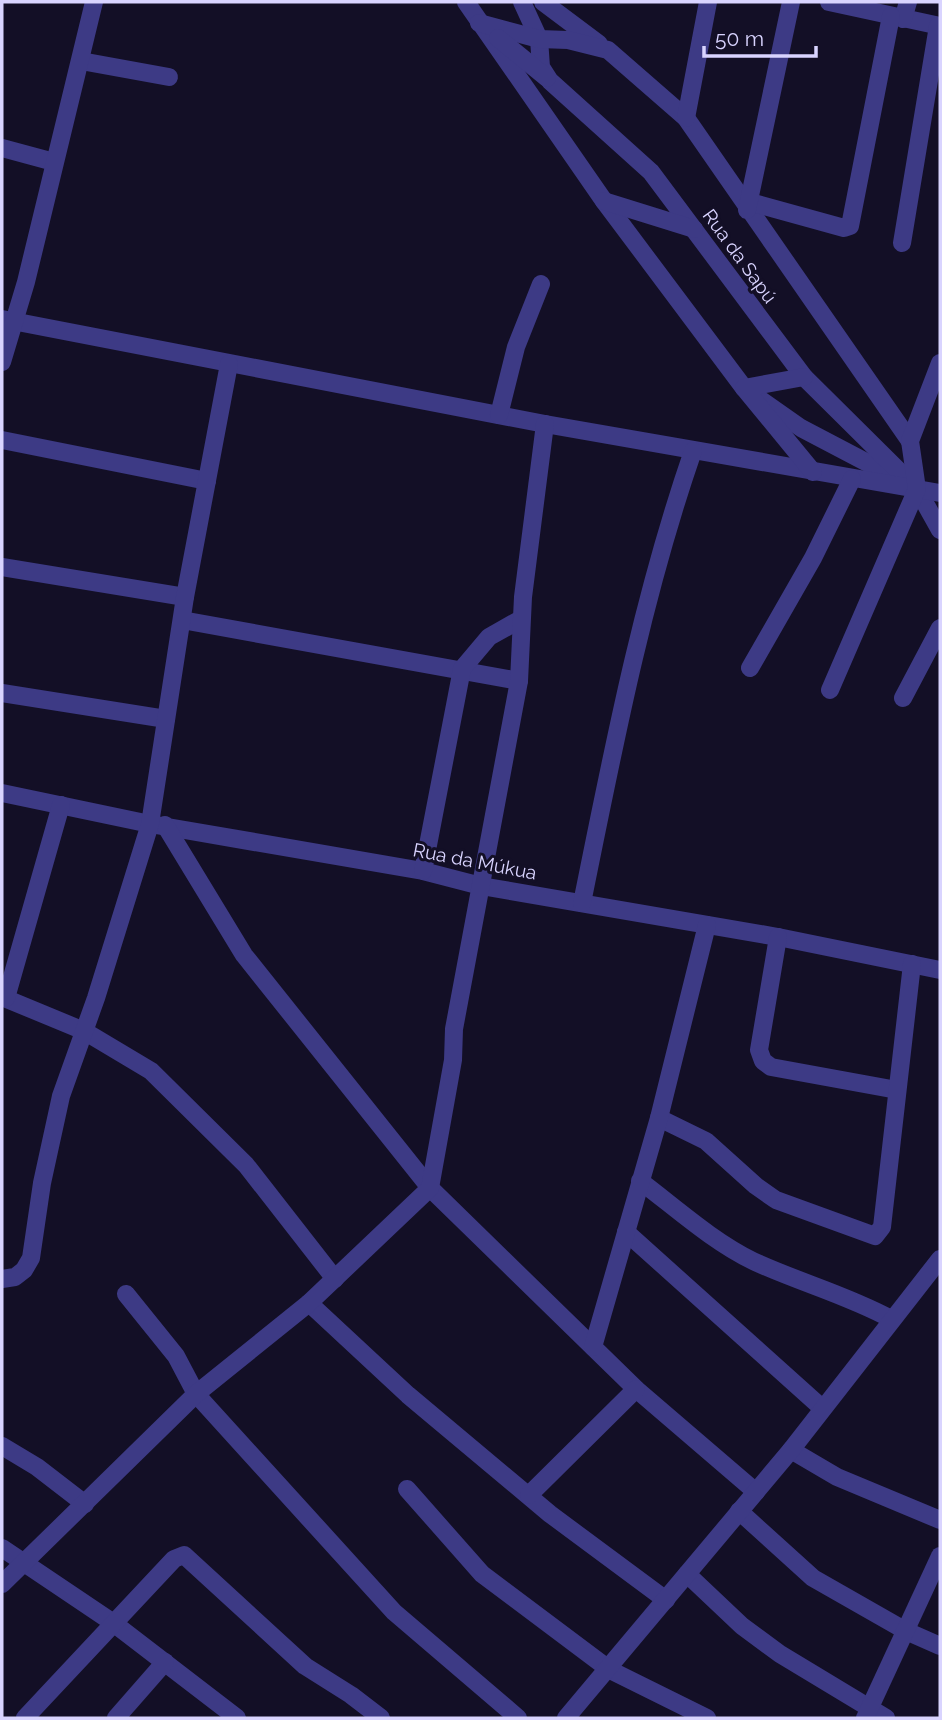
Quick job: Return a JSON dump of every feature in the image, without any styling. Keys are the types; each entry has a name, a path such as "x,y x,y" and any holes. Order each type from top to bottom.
{"street":[{"path":"2,362 8,321 54,162 94,2"},
{"path":"466,2 604,201 744,388 813,472"},
{"path":"522,2 540,39 541,67 550,81"},
{"path":"686,118 708,2"},
{"path":"749,206 791,2"},
{"path":"829,2 901,12 939,26 902,243"},
{"path":"548,3 608,50 686,118 910,441 917,489 830,690"},
{"path":"749,206 844,228 850,226 901,12"},
{"path":"479,23 540,39 568,40 608,50"},
{"name":"Rua da Sapú","path":"479,23 550,81 652,172 804,377 917,489 940,530"},
{"path":"81,61 169,77"},
{"path":"2,148 54,162"},
{"path":"604,201 694,229"},
{"path":"499,415 516,346 541,284"},
{"path":"8,321 545,424 940,493"},
{"path":"910,441 940,363"},
{"path":"2,1279 15,1277 24,1270 31,1258 42,1183 61,1096 158,825 166,719 185,597 229,364"},
{"path":"744,388 804,377"},
{"path":"744,388 801,428 917,489"},
{"path":"2,1584 196,1394 309,1303 430,1188 453,1060 454,1029 519,681 521,619 545,424"},
{"path":"2,440 207,481"},
{"path":"582,903 629,669 671,514 693,451"},
{"path":"750,668 813,558 852,479"},
{"path":"2,567 185,597"},
{"path":"423,872 462,669 489,637 521,619"},
{"path":"182,620 519,681"},
{"path":"903,698 940,628"},
{"path":"2,693 166,719"},
{"name":"Rua da Múkua","path":"2,793 158,825 423,872 481,886 778,937 940,970"},
{"path":"61,805 4,998 84,1031 151,1071 246,1165 335,1279"},
{"path":"158,825 244,955 430,1188 636,1389 756,1492"},
{"path":"593,1347 659,1118 706,925"},
{"path":"778,937 759,1049 762,1061 771,1067 897,1090"},
{"path":"659,1118 706,1141 756,1186 776,1200 875,1236 882,1227 912,964"},
{"path":"639,1181 729,1247 755,1261 856,1300 891,1319"},
{"path":"626,1232 822,1408"},
{"path":"566,1718 610,1670 791,1450 940,1259"},
{"path":"126,1294 176,1356 196,1394 394,1612 518,1718"},
{"path":"309,1303 408,1395 529,1495 666,1600"},
{"path":"529,1495 636,1389"},
{"path":"2,1446 37,1467 85,1504"},
{"path":"791,1450 837,1477 940,1520"},
{"path":"407,1489 482,1574 610,1670 707,1718"},
{"path":"739,1511 813,1578 906,1631 940,1646"},
{"path":"2,1548 112,1622 237,1718"},
{"path":"25,1718 112,1622 174,1559 184,1555 305,1666 381,1718"},
{"path":"867,1714 940,1556"},
{"path":"687,1574 759,1639 867,1714 886,1718"},
{"path":"116,1718 165,1662"}]}
